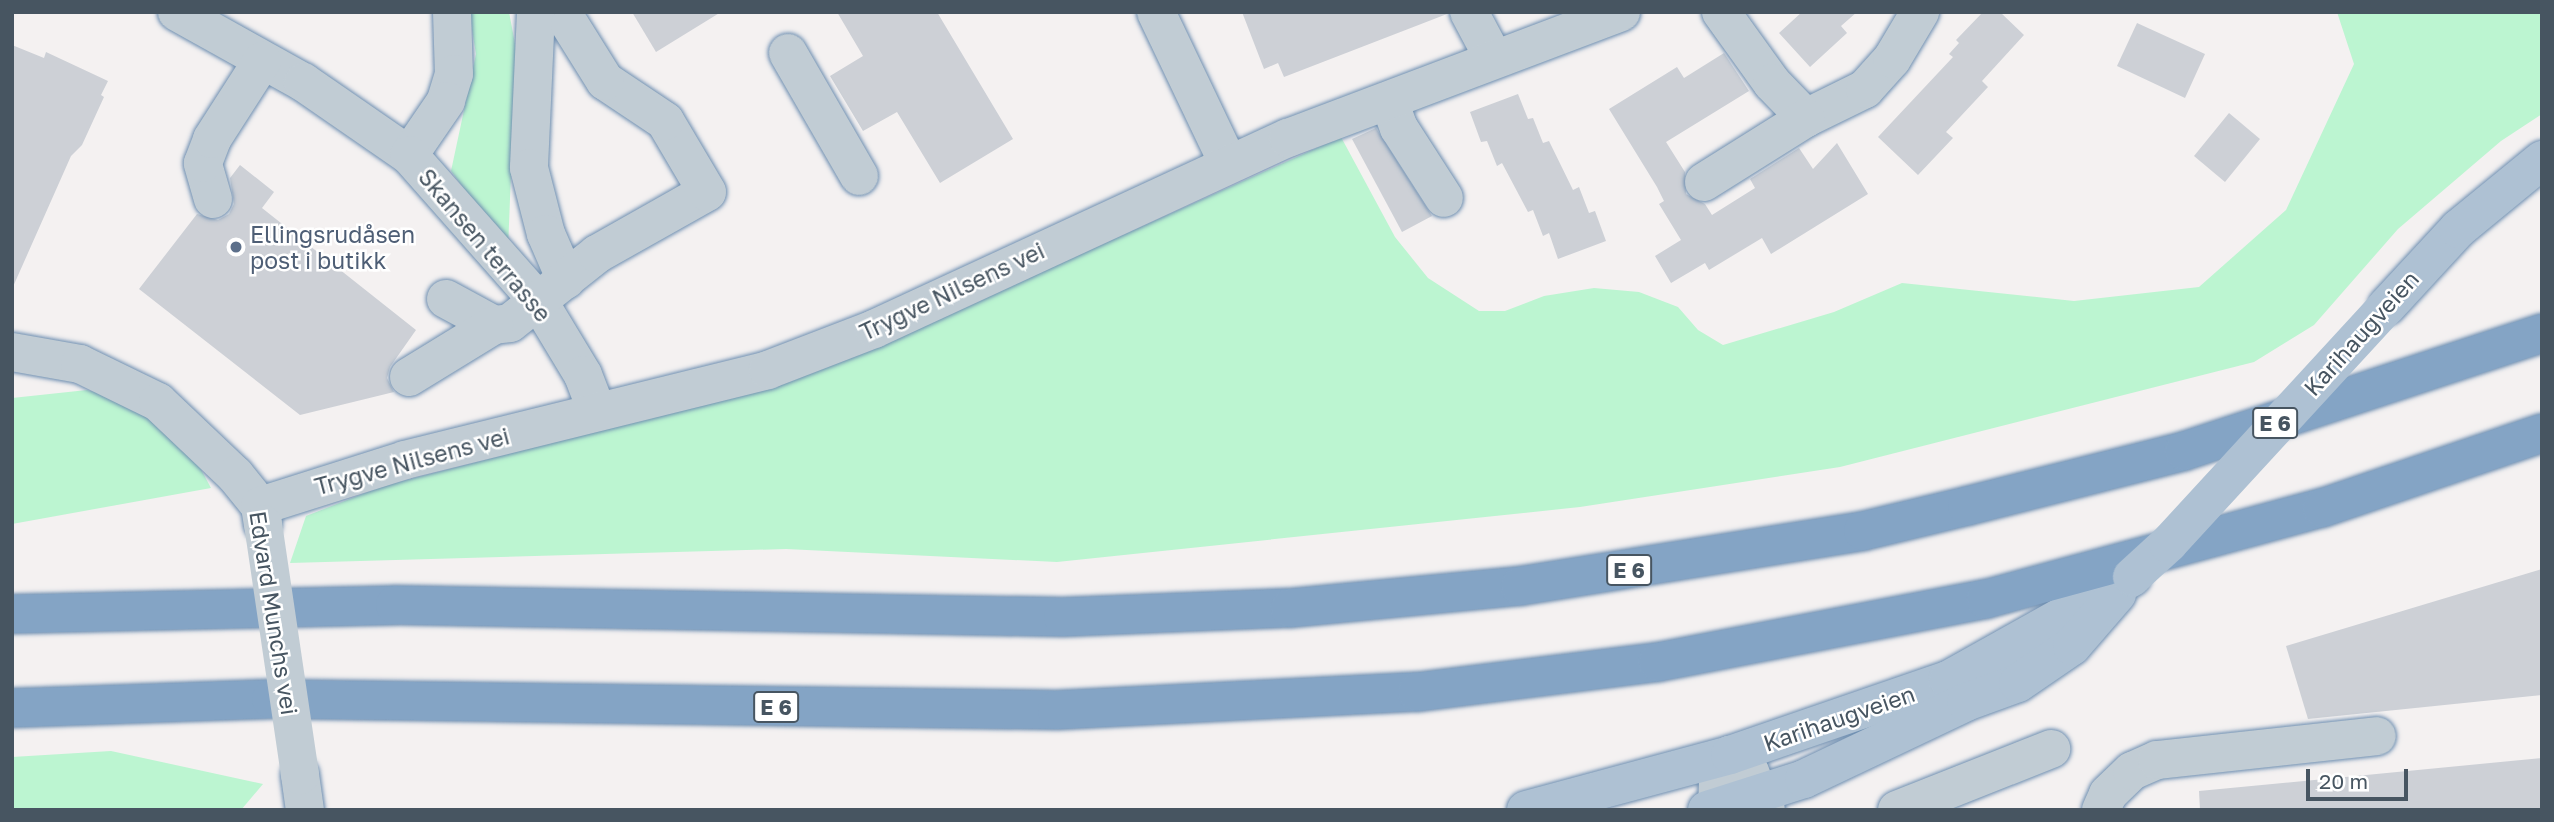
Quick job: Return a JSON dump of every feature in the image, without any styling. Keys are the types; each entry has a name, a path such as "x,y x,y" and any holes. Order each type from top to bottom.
{"highway":[{"name":"E 6","path":"12,614 395,605 1063,617 1290,608 1466,592 1752,551 1967,506 2184,451 2542,333"},
{"name":"E 6","path":"12,708 313,699 1044,710 1416,692 1658,662 1986,599 2322,508 2542,433"}],"main road":[{"name":"Karihaugveien","path":"1714,809 1764,802 2018,683 2072,646 2132,577 2184,527 2458,229 2542,160"},
{"name":"Karihaugveien","path":"1526,810 1730,755 1948,680 2132,577"}],"street":[{"name":"Skansen terrasse","path":"177,12 303,82 409,155 553,291 597,411"},
{"name":"Skansen terrasse","path":"409,155 446,101 454,74 452,12"},
{"path":"1156,12 1228,163"},
{"path":"1469,12 1494,59"},
{"name":"Trygve Nilsens vei","path":"262,515 405,460 768,370 874,329 1228,163 1621,12"},
{"path":"1721,12 1772,83 1806,118"},
{"path":"1704,182 1806,118 1865,89 1892,59 1920,12"},
{"path":"553,19 528,168 546,234 553,291"},
{"path":"409,377 494,325 510,323 597,254 707,192 665,121 605,81 553,19"},
{"path":"788,53 859,176"},
{"path":"213,199 203,163 212,139 262,61"},
{"path":"1389,101 1399,128 1444,198"},
{"path":"446,299 494,325"},
{"name":"Edvard Munchs vei","path":"12,352 80,364 158,402 214,452 262,515 302,792"},
{"path":"2101,810 2108,794 2132,771 2157,760 2377,736"},
{"path":"1898,810 2051,749"},
{"path":"1714,809 1718,781 1730,755 1750,772 1764,802"}],"green space":[{"path":"469,12 509,12 516,49 508,249 451,171 476,54"},
{"path":"2337,12 2542,12 2542,114 2501,141 2398,229 2314,325 2254,362 1840,467 1580,507 1057,562 786,549 290,563 306,516 383,486 754,391 900,335 1341,137 1395,237 1428,278 1479,311 1505,311 1544,296 1594,288 1639,292 1678,307 1698,330 1723,345 1834,312 1902,283 2074,301 2199,287 2286,210 2354,64"},
{"path":"87,390 119,398 152,414 197,462 211,488 12,524 12,398"},
{"path":"111,751 263,784 241,810 12,810 12,757"}],"building":[{"path":"632,12 721,12 656,52"},
{"path":"837,12 937,12 1013,139 940,183 897,112 863,131 830,76 863,56"},
{"path":"1242,12 1447,14 1284,77 1278,63 1264,69"},
{"path":"1802,12 1857,12 1841,26 1847,33 1810,67 1779,33"},
{"path":"1983,12 2000,12 2024,35 1982,81 1988,87 1946,132 1953,138 1918,175 1878,137 1953,57 1949,54 1959,43 1956,40"},
{"path":"2137,23 2205,54 2185,98 2117,66"},
{"path":"12,45 44,58 46,52 108,81 101,95 104,97 82,145 71,156 12,289"},
{"path":"1724,53 1749,91 1666,142 1685,172 1686,194 1705,204 1712,215 1755,188 1750,179 1799,148 1813,169 1837,143 1868,194 1771,254 1762,238 1709,270 1705,263 1671,283 1655,256 1681,240 1659,204 1664,201 1657,187 1609,109 1677,67 1684,78"},
{"path":"1518,94 1528,119 1533,118 1543,143 1549,141 1573,190 1579,187 1589,213 1595,211 1606,241 1558,259 1549,233 1543,236 1533,210 1528,212 1502,163 1497,166 1487,141 1481,142 1470,112"},
{"path":"2229,113 2260,139 2225,182 2194,156"},
{"path":"1376,128 1432,216 1402,232 1352,139"},
{"path":"240,165 274,192 262,208 416,330 390,367 387,378 394,392 300,415 139,289 197,214 218,220 229,214 234,204 230,178"},
{"path":"2542,569 2542,695 2308,719 2286,646"},
{"path":"2542,758 2542,810 2200,810 2199,791"}],"place":[{"name":"Ellingsrudåsen post i butikk","path":"236,247"}]}
